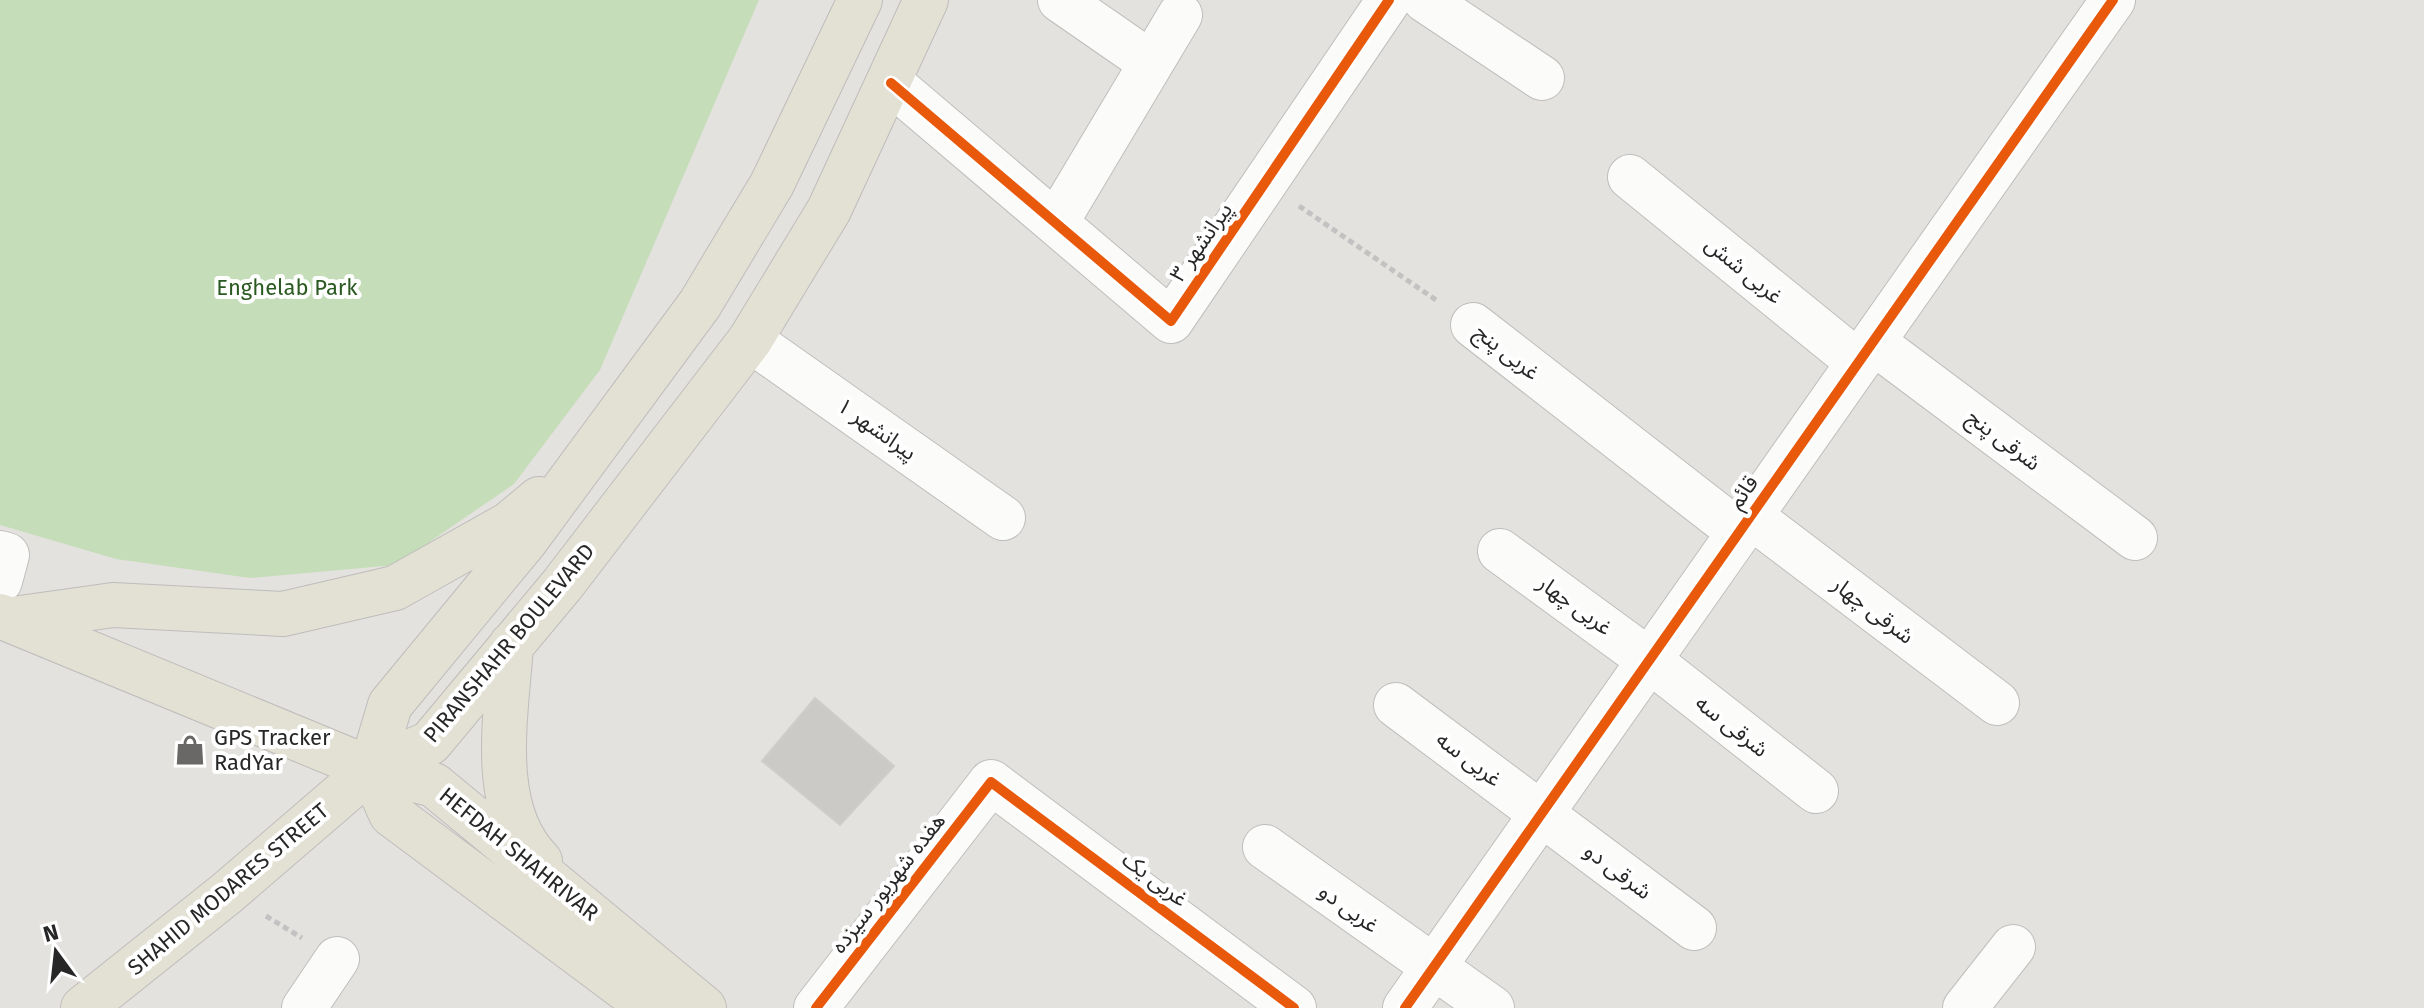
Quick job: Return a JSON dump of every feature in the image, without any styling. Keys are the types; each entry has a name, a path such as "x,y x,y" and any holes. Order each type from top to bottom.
{"main road":[{"path":"643,1005 391,814 371,769 390,705 526,540 700,304 772,184 860,0"},
{"name":"PIRANSHAHR BOULEVARD","path":"371,769 430,743 511,645 750,340 829,210 891,83 926,0"},
{"path":"2,605 113,605 283,614 395,588 509,524 589,455"},
{"name":"HEFDAH SHAHRIVAR","path":"2,605 371,769 434,785 704,1008"},
{"path":"511,645 505,747 515,821 529,849 608,927"},
{"name":"SHAHID MODARES STREET","path":"83,1008 227,893 371,769"}],"street":[{"path":"1060,0 1151,63"},
{"name":"پیرانشهر ۳","path":"891,83 1171,321 1389,0"},
{"path":"1425,0 1542,78"},
{"name":"قائم","path":"1405,1008 2113,0"},
{"path":"1057,221 1180,15"},
{"name":"غربی شش","path":"1630,177 1866,352"},
{"name":"غربی پنج","path":"1473,325 1744,524"},
{"name":"پیرانشهر ۱","path":"750,340 1003,518"},
{"name":"شرقی پنج","path":"1866,352 2135,538"},
{"name":"شرقی چهار","path":"1744,524 1997,703"},
{"name":"غربی چهار","path":"1500,551 1649,660"},
{"path":"0,553 7,555 2,605"},
{"name":"شرقی سه","path":"1649,660 1816,791"},
{"name":"غربی سه","path":"1396,705 1542,814"},
{"name":"هفده شهریور سیزده","path":"816,1008 991,782"},
{"name":"غربی یک","path":"991,782 1294,1008"},
{"name":"شرقی دو","path":"1542,814 1694,928"},
{"name":"غربی دو","path":"1265,847 1492,1008"},
{"path":"1965,1008 2013,947"},
{"path":"304,1008 337,959"}],"path":[{"path":"227,893 337,959"}],"green space":[{"name":"Enghelab Park","path":"0,0 759,0 600,370 514,484 396,565 250,578 116,559 0,525"}],"building":[{"path":"815,698 894,766 840,825 762,761"}],"cycle path":[{"path":"891,83 1171,321 1389,0"},
{"path":"1405,1008 2113,0"},
{"path":"816,1008 991,782 1294,1008"}],"place":[{"name":"GPS Tracker RadYar","path":"190,750"}]}
